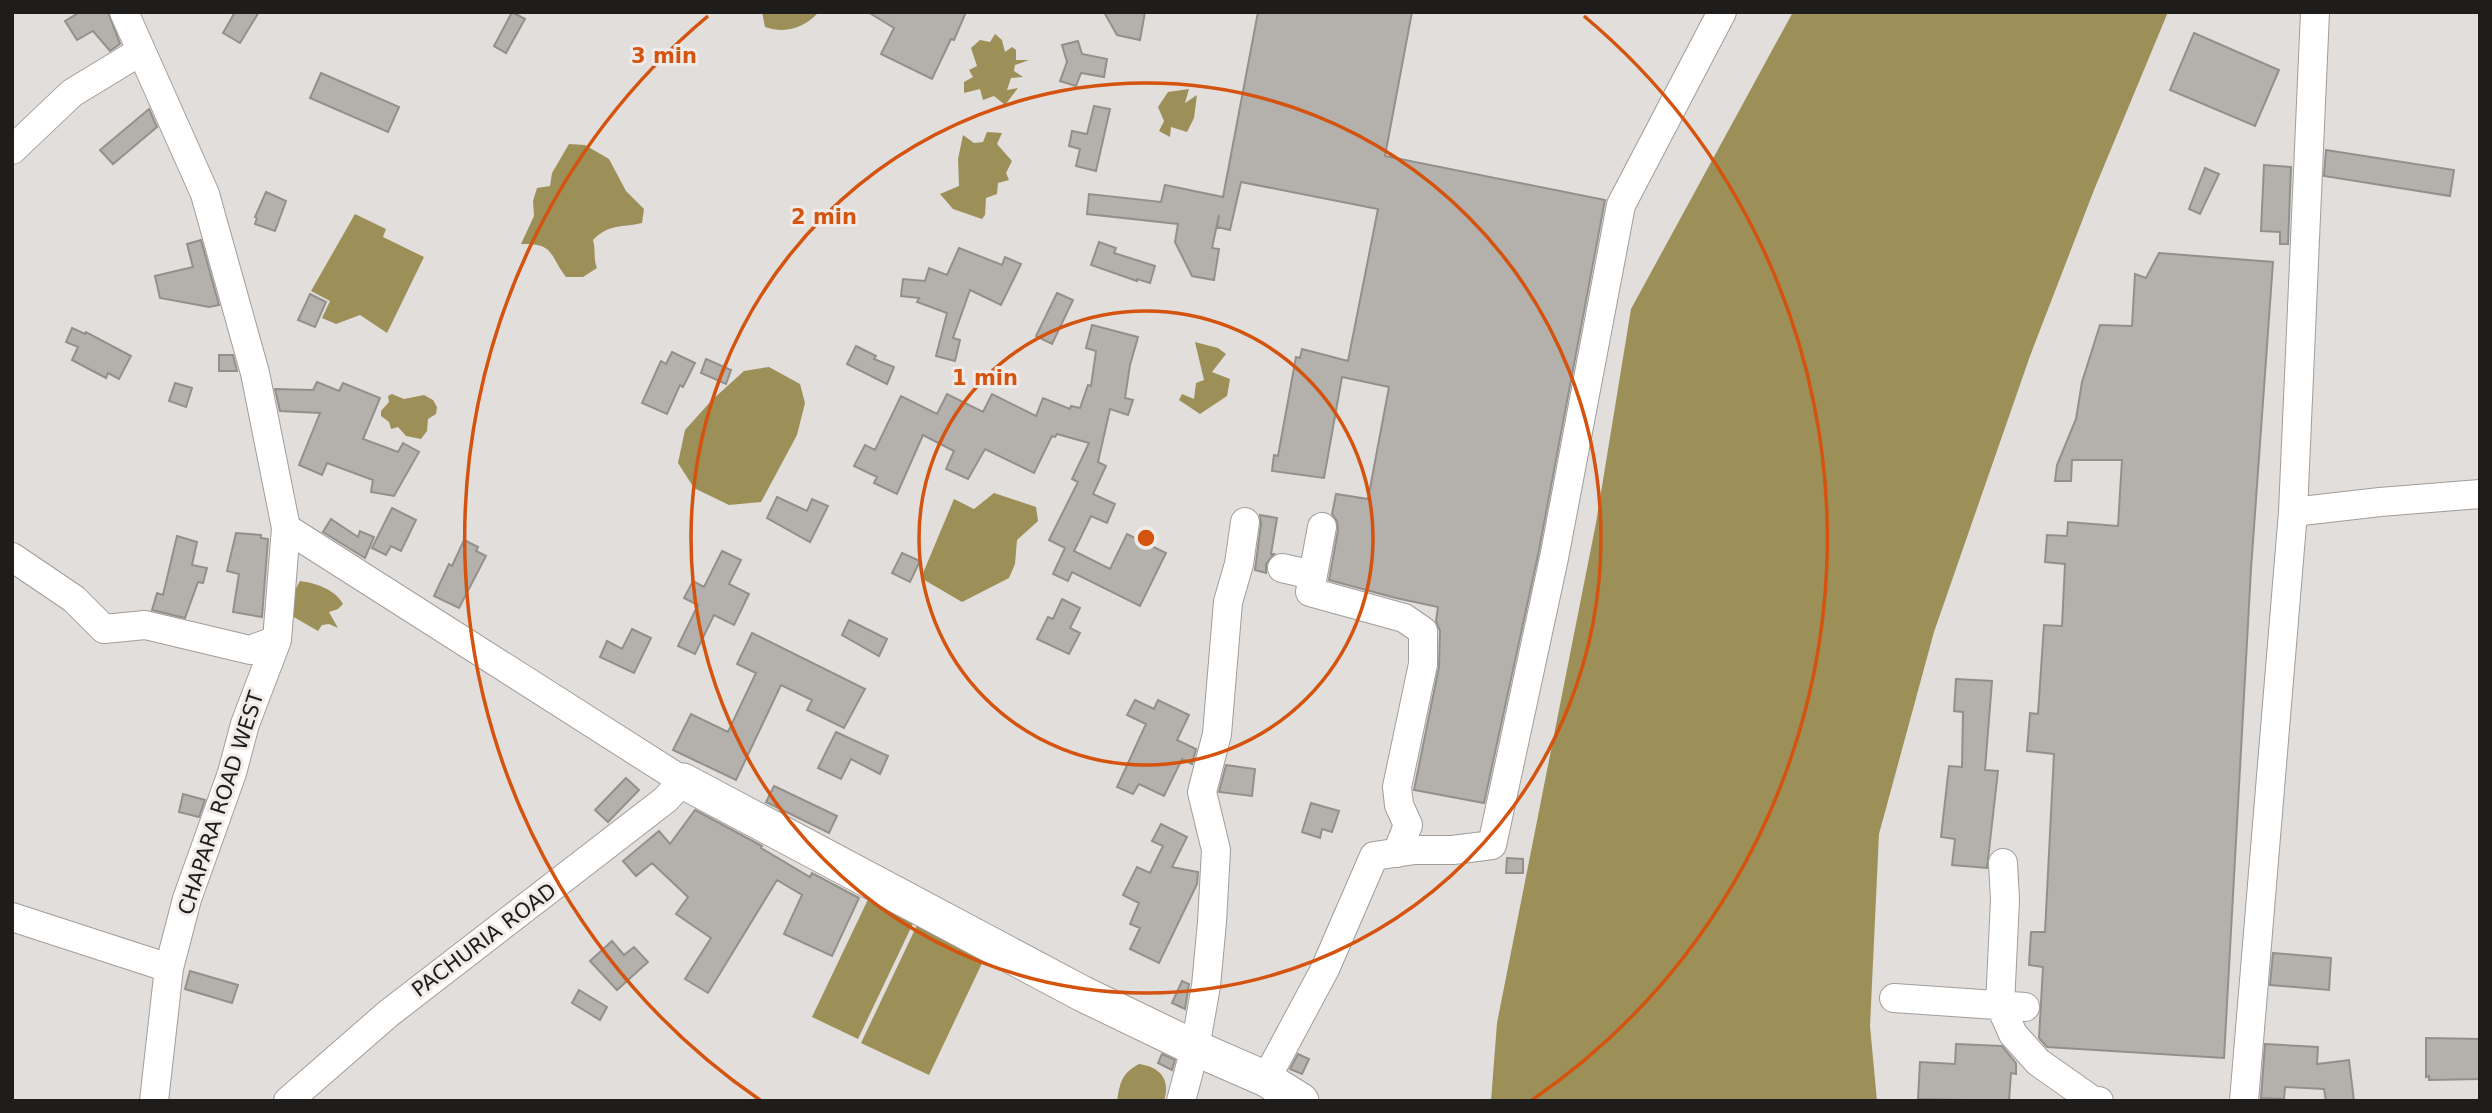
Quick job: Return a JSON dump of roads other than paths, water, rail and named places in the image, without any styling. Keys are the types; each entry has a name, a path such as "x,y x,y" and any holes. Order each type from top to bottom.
{"main road":[{"path":"683,781 1083,993 1195,1048 1266,1079 1301,1101"}],"street":[{"name":"CHAPARA ROAD WEST","path":"124,12 205,194 255,373 286,528 277,640 245,724 232,773 187,899 169,968 154,1101"},
{"path":"1266,1079 1325,969 1374,856 1415,850 1453,850 1492,845 1554,558 1621,205 1723,12"},
{"path":"2244,1101 2293,512 2315,12"},
{"path":"12,150 72,93 141,51"},
{"path":"2293,512 2480,494"},
{"path":"1181,1101 1195,1048 1206,986 1216,850 1202,792 1217,734 1228,601 1239,564 1245,523"},
{"path":"1322,527 1310,592 1404,618 1423,631 1423,664 1397,787 1399,805 1408,825 1396,853"},
{"path":"286,528 683,781"},
{"path":"12,558 74,599 104,629 145,625 250,650 277,640"},
{"path":"1282,568 1313,575"},
{"name":"PACHURIA ROAD","path":"288,1101 388,1013 665,800 683,781"},
{"path":"2004,863 2013,1034 2038,1062 2092,1100 2099,1101"},
{"path":"12,917 169,968"},
{"path":"1894,998 2013,1006"}]}
